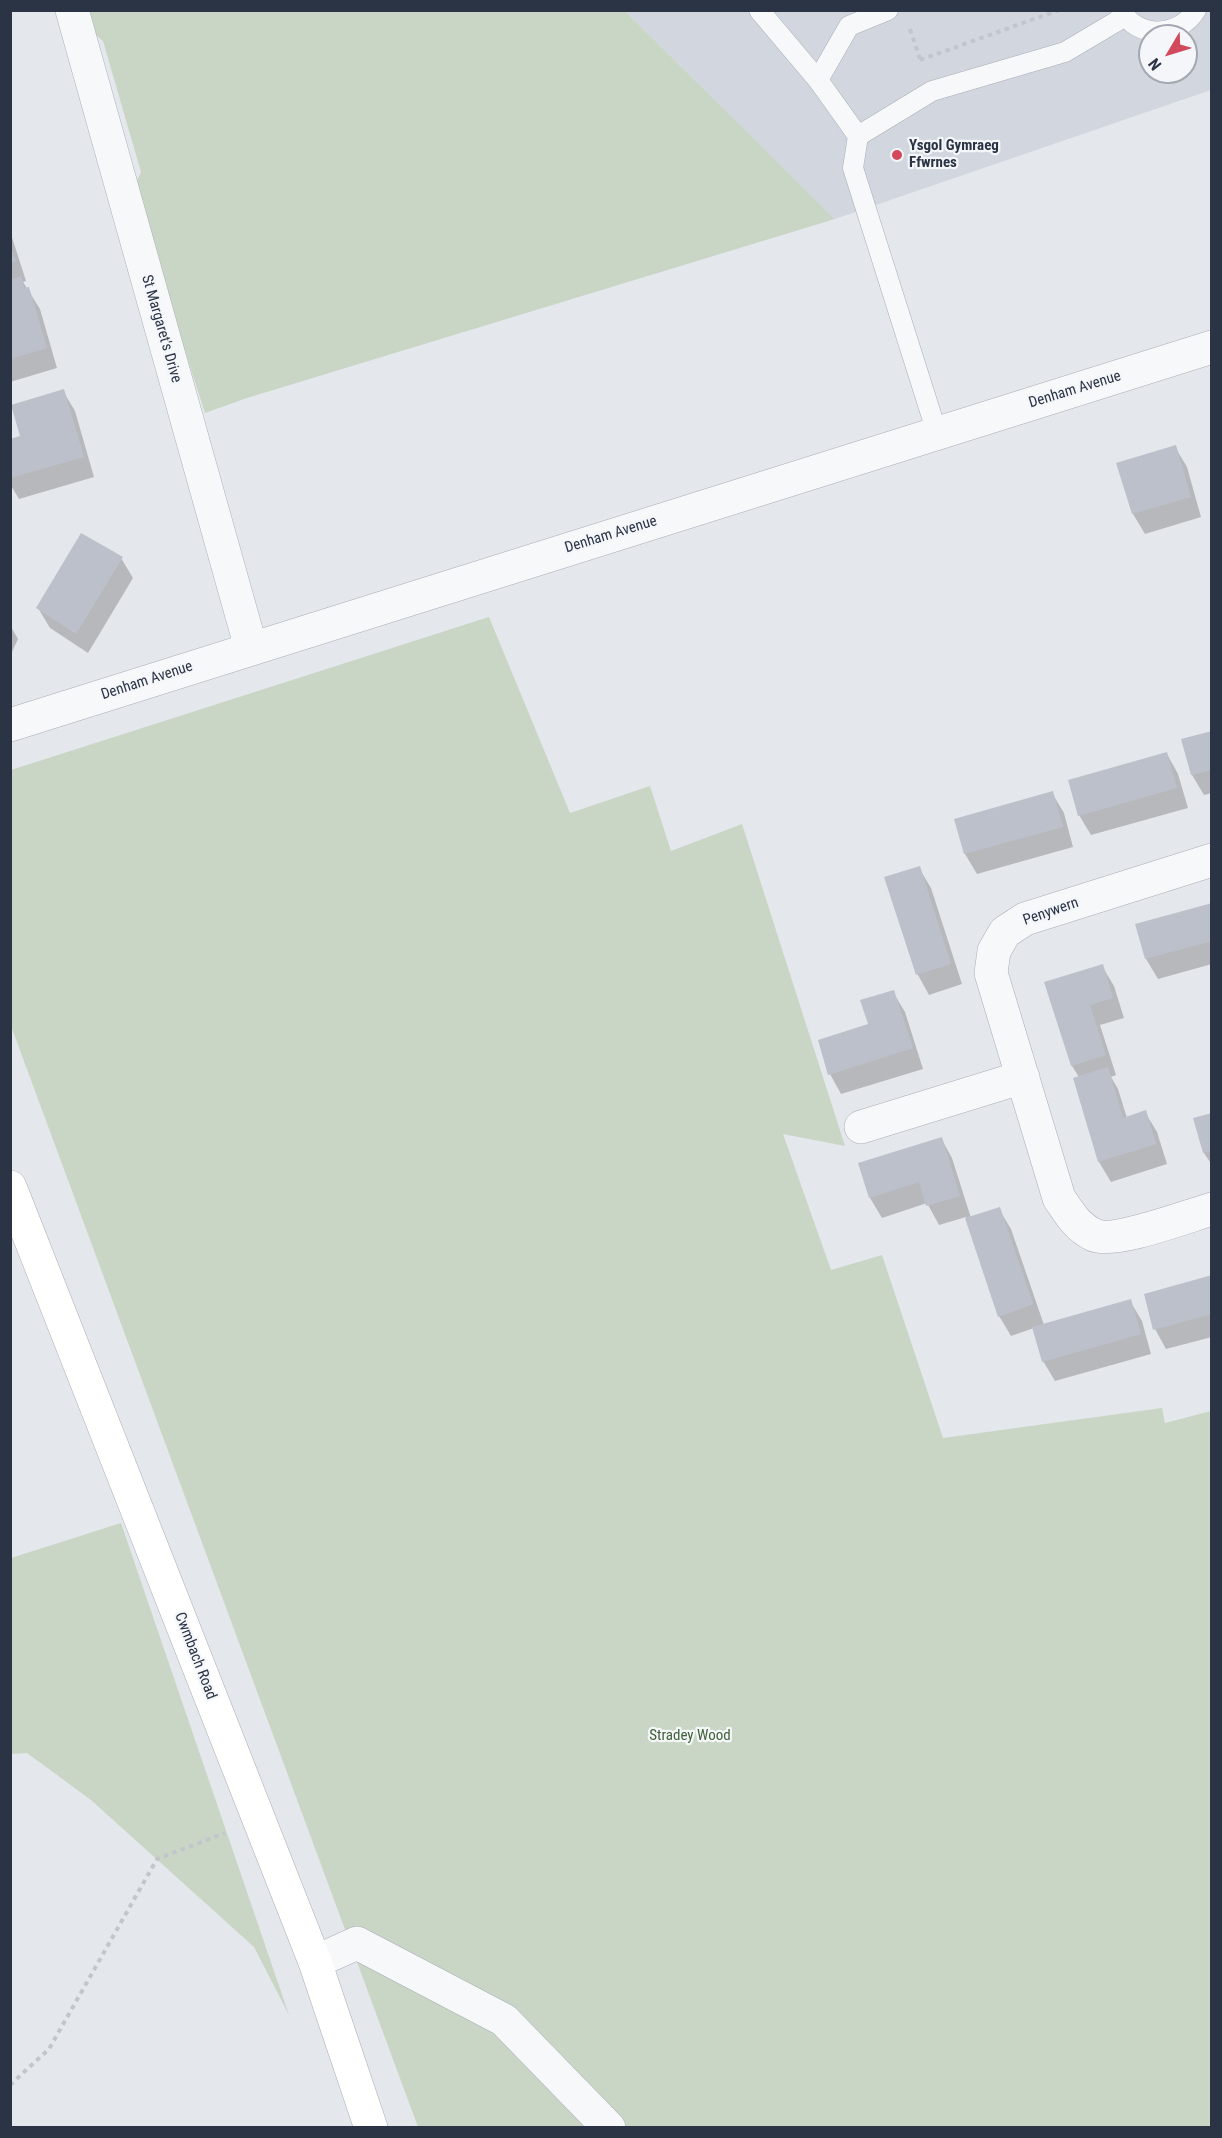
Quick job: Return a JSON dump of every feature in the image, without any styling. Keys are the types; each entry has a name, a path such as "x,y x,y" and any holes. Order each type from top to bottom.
{"main road":[{"name":"Cwmbach Road","path":"10,1187 315,1962 371,2127"}],"street":[{"name":"St Margaret's Drive","path":"72,10 251,648"},
{"name":"Denham Avenue","path":"10,725 1212,347"},
{"name":"Penywern","path":"1212,860 1025,919 1005,932 994,951 991,973 1059,1198 1076,1223 1096,1236 1131,1234 1212,1209"},
{"path":"861,1127 1023,1077"},
{"path":"315,1962 357,1943 504,2020 609,2127"}],"lane":[{"path":"759,10 818,80 858,136 853,168 937,434"},
{"path":"818,80 847,18 888,10"},
{"path":"858,136 932,91 1065,52 1122,14 1136,26 1150,31 1165,32 1179,27 1191,18 1196,10"}],"path":[{"path":"920,60 1059,10"},
{"path":"908,20 932,91"},
{"path":"10,2085 49,2049 157,1858 259,1820"}],"shaded area":[{"name":"Ysgol Gymraeg Ffwrnes","path":"625,11 1211,11 1211,90 835,219"}],"green space":[{"path":"82,11 625,11 835,219 247,398 205,413 133,189 141,172 103,41 87,28"},
{"name":"Stradey Wood","path":"489,617 570,813 650,786 671,851 742,824 845,1146 783,1134 831,1270 882,1255 943,1438 1162,1408 1165,1423 1211,1411 1211,2127 418,2127 11,1026 11,770"},
{"path":"121,1523 289,2015 254,1947 91,1800 27,1753 11,1754 11,1558"}],"building":[{"path":"10,246 16,261 10,263"},
{"path":"21,276 24,288 29,287 47,348 10,359 10,280"},
{"path":"64,389 84,457 10,478 10,439 20,436 11,405"},
{"path":"1176,445 1191,497 1132,514 1116,463"},
{"path":"81,533 123,557 76,634 36,608"},
{"path":"1212,731 1212,770 1191,775 1181,739"},
{"path":"1167,752 1177,788 1078,816 1068,780"},
{"path":"1053,791 1063,827 964,854 954,819"},
{"path":"920,866 951,964 916,975 884,877"},
{"path":"1212,903 1212,941 1145,959 1135,924"},
{"path":"1103,964 1113,998 1090,1005 1106,1055 1071,1066 1044,982"},
{"path":"894,990 913,1048 828,1075 818,1040 868,1024 860,1000"},
{"path":"1108,1067 1123,1118 1146,1110 1156,1144 1098,1162 1073,1078"},
{"path":"1212,1113 1212,1151 1203,1153 1193,1118"},
{"path":"942,1137 960,1196 926,1206 919,1182 869,1198 858,1163"},
{"path":"1000,1207 1033,1304 998,1317 965,1218"},
{"path":"1212,1275 1212,1314 1153,1330 1144,1294"},
{"path":"1131,1299 1141,1334 1042,1362 1032,1327"}],"place":[{"name":"Ysgol Gymraeg Ffwrnes","path":"897,155"}]}
